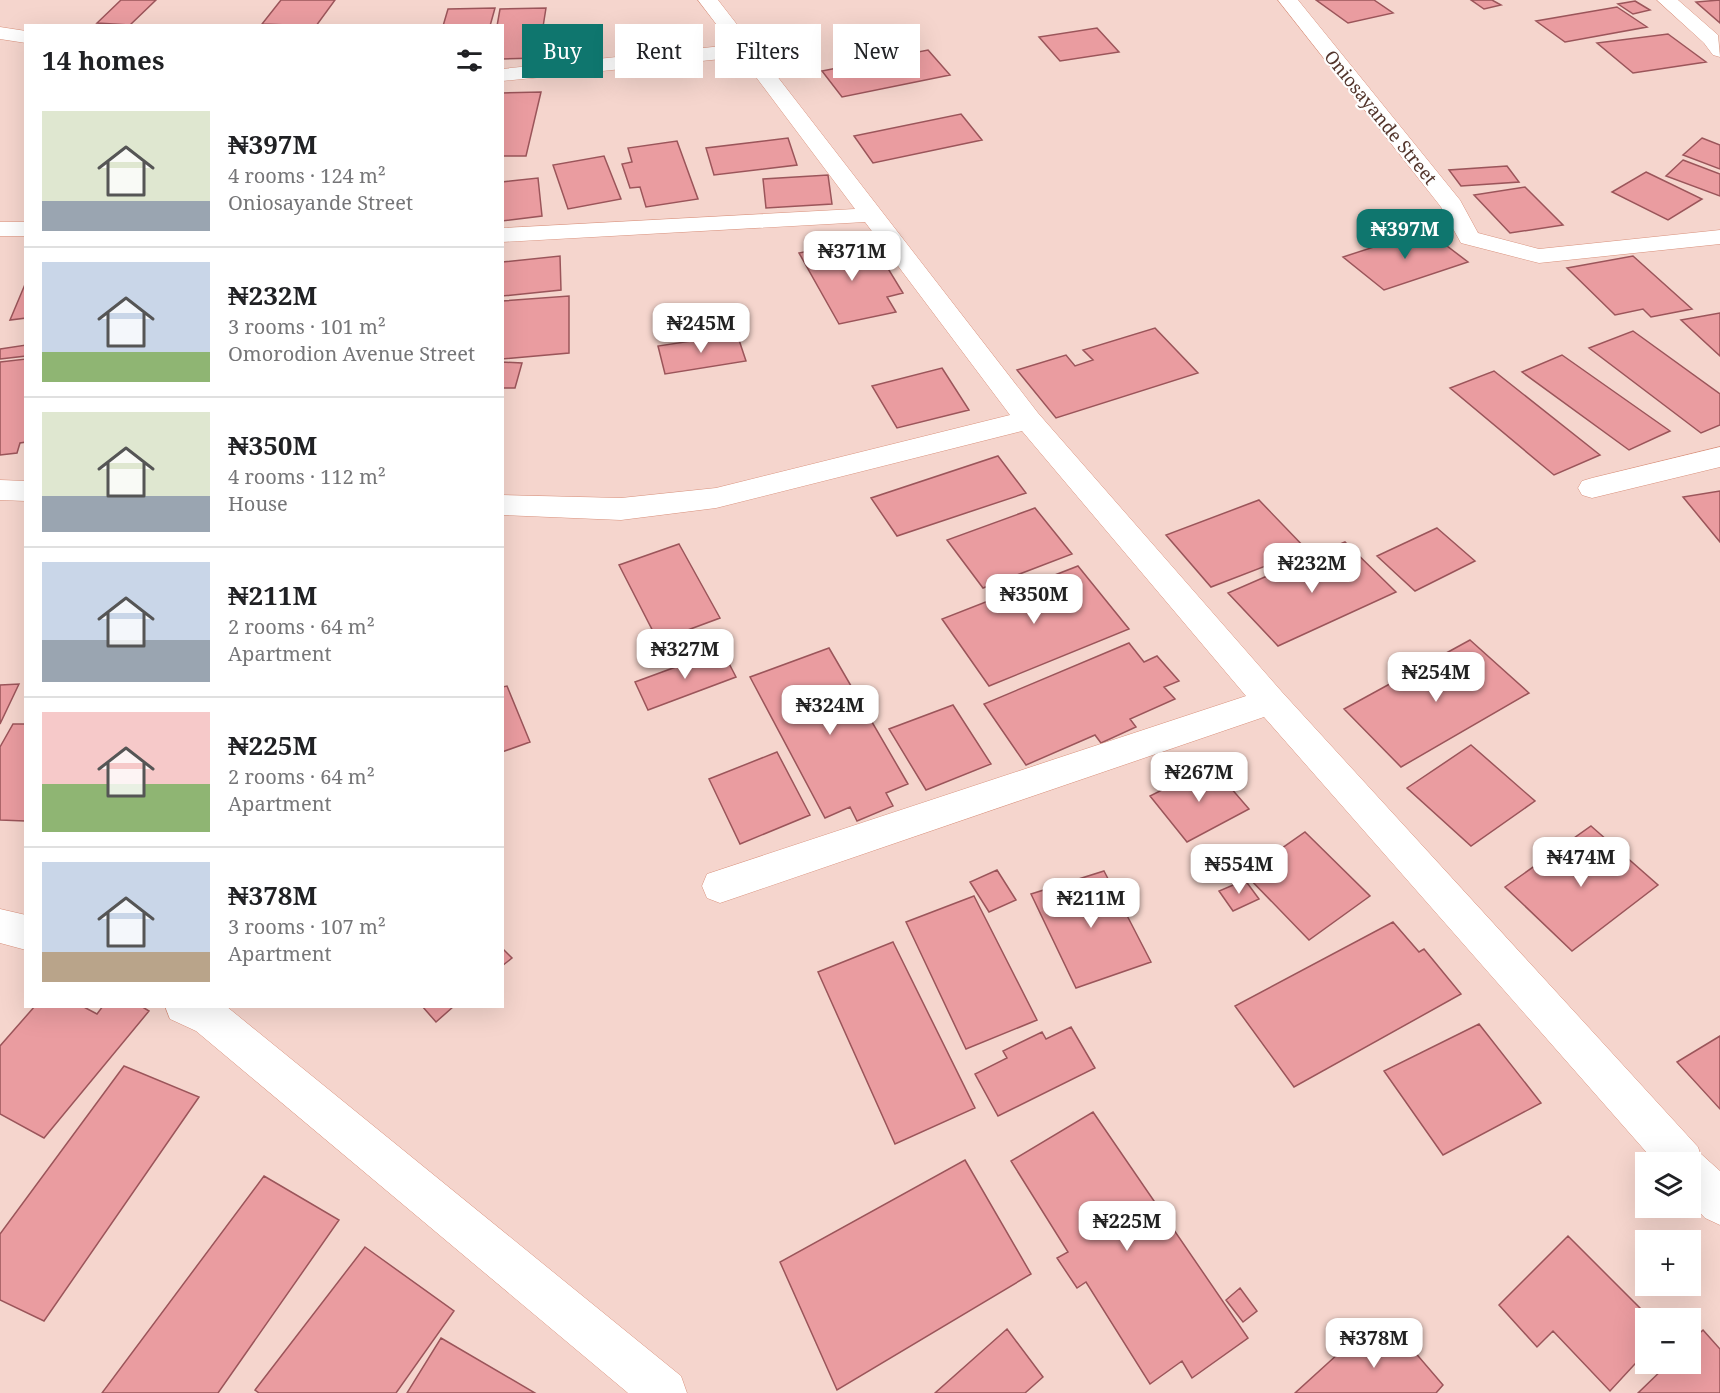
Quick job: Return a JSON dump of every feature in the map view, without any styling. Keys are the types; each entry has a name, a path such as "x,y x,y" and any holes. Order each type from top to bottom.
{"street":[{"path":"708,0 727,24"},
{"name":"Oniosayande Street","path":"1288,0 1452,205 1469,238 1539,256 1720,237"},
{"path":"1667,0 1717,43"},
{"path":"0,33 24,37"},
{"path":"504,75 715,53"},
{"path":"768,78 1028,420 1270,701 1674,1152"},
{"path":"504,235 872,215"},
{"path":"0,229 24,229"},
{"path":"504,505 621,509 716,498 1028,420"},
{"path":"1592,488 1720,457"},
{"path":"0,490 24,491"},
{"path":"720,886 1270,701"},
{"path":"0,926 24,932"},
{"path":"188,1008 210,1018 664,1393"},
{"path":"1701,1182 1720,1203"}],"building":[{"path":"121,0 156,0 131,24 97,23"},
{"path":"281,0 335,0 317,24 262,24"},
{"path":"1316,0 1374,0 1393,13 1348,23"},
{"path":"1471,0 1492,0 1501,5 1484,9"},
{"path":"1720,0 1720,23 1696,2"},
{"path":"1635,1 1650,10 1633,14 1618,4"},
{"path":"1617,7 1647,27 1565,42 1536,21"},
{"path":"495,8 491,24 444,24 448,9"},
{"path":"546,8 543,24 522,24 522,58 504,59 504,24 497,24 500,9"},
{"path":"1097,28 1119,52 1060,61 1039,37"},
{"path":"1668,34 1706,62 1633,73 1597,43"},
{"path":"928,50 950,75 842,97 822,71 833,69 833,78 920,78 920,52"},
{"path":"541,92 526,156 504,156 504,93"},
{"path":"961,114 982,140 873,163 854,136"},
{"path":"788,138 797,165 714,175 706,148"},
{"path":"1702,138 1720,145 1720,169 1683,155"},
{"path":"677,141 698,199 646,207 640,187 630,188 622,164 632,162 628,148"},
{"path":"604,156 621,199 568,209 553,165"},
{"path":"1683,160 1720,174 1720,196 1666,176"},
{"path":"1507,166 1519,182 1461,186 1449,170"},
{"path":"1646,172 1702,199 1668,220 1612,192"},
{"path":"828,175 832,204 766,208 763,179"},
{"path":"538,178 542,216 504,221 504,182"},
{"path":"1525,187 1563,225 1510,233 1474,195"},
{"path":"1426,230 1468,262 1384,290 1343,257"},
{"path":"853,242 865,260 881,257 903,293 887,297 896,312 839,324 799,253"},
{"path":"560,256 561,290 504,296 504,262"},
{"path":"1633,256 1692,309 1651,317 1643,309 1615,315 1567,268"},
{"path":"24,287 24,318 10,320"},
{"path":"569,296 569,353 504,359 504,301"},
{"path":"1720,313 1720,356 1681,320"},
{"path":"1155,328 1198,373 1056,418 1017,370 1066,355 1075,366 1093,360 1083,350"},
{"path":"1633,331 1720,394 1720,425 1701,433 1589,348"},
{"path":"737,334 746,361 665,374 658,346"},
{"path":"24,345 24,356 0,359 0,349"},
{"path":"1562,355 1670,431 1629,450 1522,372"},
{"path":"24,359 24,442 20,443 17,453 0,455 0,362"},
{"path":"504,362 522,363 515,388 504,388"},
{"path":"942,368 969,410 897,428 872,386"},
{"path":"1494,371 1600,455 1554,475 1450,388"},
{"path":"998,456 1026,493 897,536 871,498"},
{"path":"1720,491 1720,542 1683,497"},
{"path":"1259,500 1307,550 1211,587 1166,535"},
{"path":"1035,508 1072,554 983,588 947,540"},
{"path":"1437,528 1475,561 1415,591 1377,556"},
{"path":"1345,542 1396,592 1278,646 1228,593"},
{"path":"679,544 720,618 658,641 619,565"},
{"path":"1078,566 1129,629 989,686 942,619"},
{"path":"1470,640 1529,693 1401,767 1344,709"},
{"path":"1129,643 1144,662 1157,656 1179,681 1164,687 1175,699 1130,719 1136,727 1101,743 1095,735 1026,765 984,704"},
{"path":"829,648 908,784 886,793 893,806 857,821 850,807 825,818 750,677"},
{"path":"722,650 736,677 648,710 635,682"},
{"path":"19,684 0,724 0,685"},
{"path":"507,686 530,742 504,751 504,687"},
{"path":"953,705 991,764 926,790 889,729"},
{"path":"13,724 24,724 24,821 0,820 0,747"},
{"path":"1471,745 1535,801 1471,846 1407,788"},
{"path":"777,752 810,815 740,844 709,779"},
{"path":"1211,765 1249,809 1187,842 1150,796"},
{"path":"1591,826 1658,885 1572,951 1505,887"},
{"path":"1305,832 1370,896 1309,940 1245,874"},
{"path":"997,870 1016,900 989,912 970,882"},
{"path":"1104,871 1151,962 1076,988 1031,894"},
{"path":"1245,880 1259,899 1233,911 1219,891"},
{"path":"974,896 1037,1020 966,1049 906,922"},
{"path":"1393,922 1419,952 1424,949 1461,994 1294,1087 1235,1006"},
{"path":"893,942 975,1108 895,1144 818,972"},
{"path":"504,950 512,958 504,964"},
{"path":"33,1008 86,1008 97,1014 102,1008 144,1008 149,1011 44,1138 0,1114 0,1046"},
{"path":"424,1008 452,1008 436,1022"},
{"path":"1479,1024 1541,1103 1443,1155 1384,1071"},
{"path":"1071,1027 1095,1068 998,1116 975,1074 1007,1058 1003,1051 1042,1032 1046,1039"},
{"path":"1720,1036 1720,1109 1677,1062"},
{"path":"124,1066 199,1097 44,1321 0,1300 0,1234"},
{"path":"1093,1112 1248,1338 1192,1378 1182,1361 1150,1384 1086,1282 1077,1288 1057,1258 1068,1252 1011,1161"},
{"path":"965,1160 1031,1274 837,1390 780,1262"},
{"path":"264,1176 339,1220 218,1393 102,1393"},
{"path":"1568,1236 1640,1308 1635,1308 1635,1364 1610,1391 1553,1331 1537,1347 1499,1305"},
{"path":"365,1247 454,1311 396,1393 259,1393 255,1390"},
{"path":"1240,1288 1257,1311 1243,1322 1226,1300"},
{"path":"1372,1323 1391,1346 1401,1336 1443,1385 1436,1393 1295,1393"},
{"path":"1007,1329 1043,1377 1025,1393 935,1393"},
{"path":"1703,1330 1720,1349 1720,1393 1638,1393 1658,1374 1701,1374 1701,1332"},
{"path":"441,1338 535,1393 407,1393"}]}
